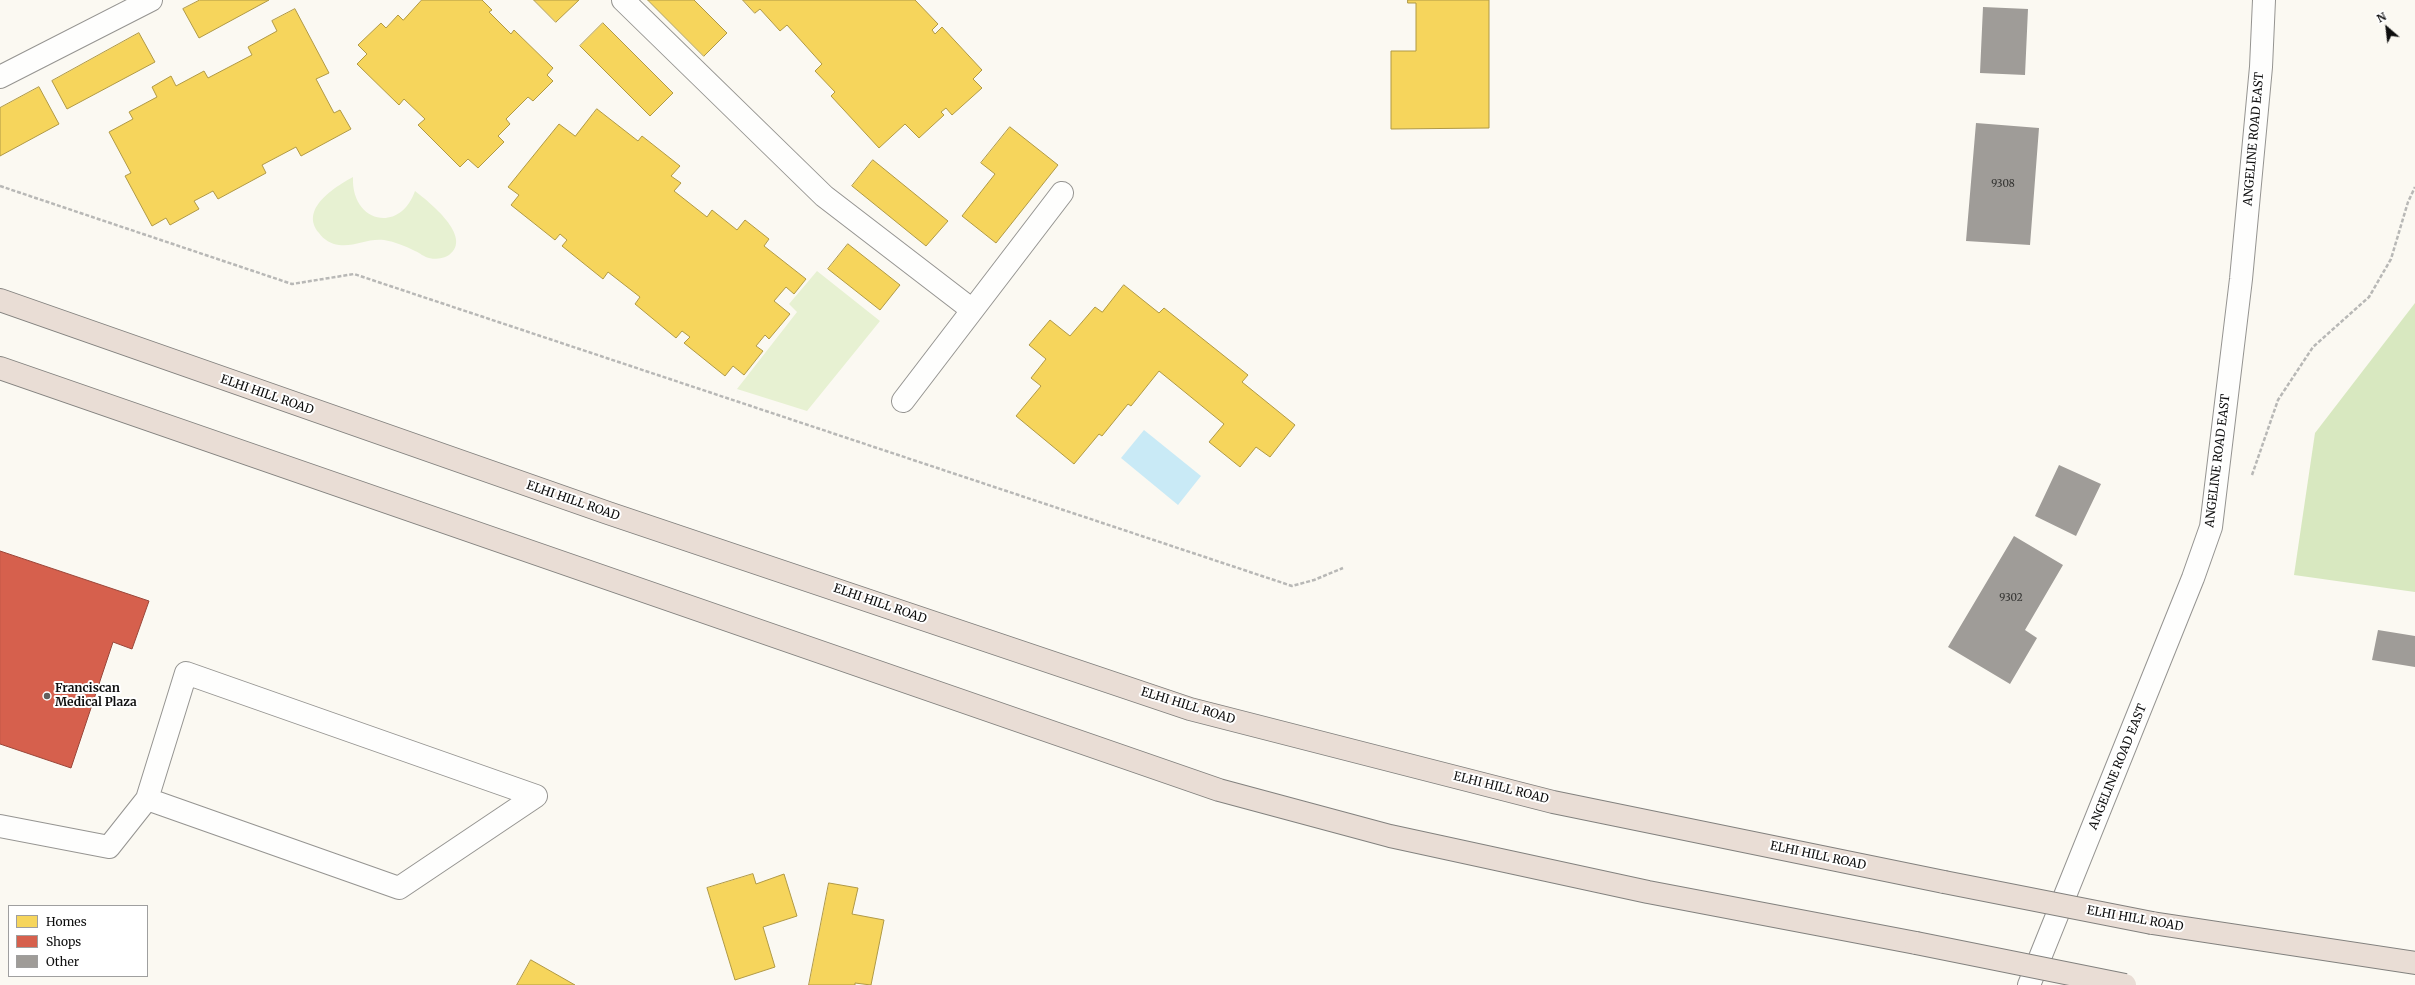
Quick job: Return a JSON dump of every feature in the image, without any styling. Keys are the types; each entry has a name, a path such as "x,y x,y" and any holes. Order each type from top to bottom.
{"highway":[{"name":"ELHI HILL ROAD","path":"0,300 608,513 1190,709 1554,802 2152,923 2415,963"},
{"path":"0,368 1219,790 1390,836 1648,892 1916,943 2125,985"}],"street":[{"path":"0,77 151,0"},
{"path":"623,0 824,196 971,309"},
{"name":"ANGELINE ROAD EAST","path":"2029,985 2190,586 2211,527 2241,279 2261,67 2264,0"},
{"path":"902,401 971,309 1062,193"},
{"path":"0,826 109,847 147,799 186,673 536,796 399,888 147,799"}],"path":[{"path":"0,186 292,284 354,274 1292,586 1314,580 1343,568"}],"green space":[{"path":"353,177 354,193 360,205 368,213 378,217 388,218 399,213 408,205 415,191 438,211 453,229 456,239 455,247 447,256 431,259 400,244 384,240 372,240 351,245 339,245 325,240 314,224 313,216 316,207 329,193"},
{"path":"817,271 880,321 807,411 737,389 797,312 789,304"},
{"path":"2415,303 2415,592 2294,575 2315,433"}],"water":[{"path":"1144,430 1201,476 1178,505 1121,458"}],"building: Homes":[{"path":"200,0 269,0 199,38 183,9"},
{"path":"422,0 482,0 492,10 489,12 511,34 514,30 553,68 547,75 553,81 533,101 528,97 506,119 510,124 498,136 504,142 478,168 468,159 460,167 418,125 425,119 404,99 399,105 357,64 367,54 358,45 381,23 386,28 398,15 403,20"},
{"path":"534,0 579,0 556,22"},
{"path":"648,0 694,0 727,33 704,56"},
{"path":"743,0 915,0 938,24 932,30 935,34 942,27 982,70 973,79 982,88 952,115 946,108 941,112 944,115 919,138 905,124 879,148 831,96 835,92 815,71 822,64 787,25 780,31 760,9 755,13"},
{"path":"1408,0 1489,0 1489,128 1391,129 1391,51 1416,51 1416,3 1408,3"},
{"path":"295,9 329,73 316,79 334,113 340,110 351,129 301,156 296,147 262,165 266,173 218,199 213,191 194,201 199,209 170,225 166,218 152,226 125,176 131,173 109,132 133,119 129,112 157,97 152,87 171,76 176,86 204,71 208,78 252,55 248,47 277,31 272,21"},
{"path":"603,23 673,93 650,116 580,46"},
{"path":"139,33 155,62 67,109 52,81"},
{"path":"39,87 59,124 0,156 0,108"},
{"path":"597,109 638,141 642,136 680,166 671,176 681,183 674,191 707,217 712,210 737,230 745,220 769,239 764,246 806,279 794,294 786,287 774,301 790,314 769,339 765,335 756,346 763,351 744,375 733,366 725,376 684,343 690,337 682,331 676,338 635,304 640,297 608,272 603,279 562,246 567,240 560,234 555,240 511,205 519,195 508,187 559,124 575,136"},
{"path":"1010,127 1058,165 996,243 962,216 995,174 981,163"},
{"path":"873,160 948,221 926,246 852,186"},
{"path":"848,244 900,285 880,310 828,269"},
{"path":"1124,285 1159,313 1164,308 1248,375 1242,382 1295,425 1270,457 1256,447 1240,467 1209,442 1224,424 1159,371 1131,406 1128,404 1102,436 1099,434 1074,464 1016,416 1041,386 1031,378 1046,359 1029,345 1050,320 1070,336 1095,307 1102,312"},
{"path":"753,874 756,884 784,874 797,916 763,927 775,967 735,980 707,888"},
{"path":"829,883 858,888 852,914 884,920 871,985 855,983 855,985 809,985"},
{"path":"531,960 575,985 517,985"}],"building: Shops":[{"name":"Franciscan Medical Plaza","path":"0,551 149,601 132,649 113,642 71,768 0,744"}],"building: Other":[{"path":"1983,7 2028,9 2025,75 1980,73"},
{"path":"1976,123 2039,128 2030,245 1966,241"},
{"path":"2059,465 2101,484 2076,536 2035,516"},
{"path":"2014,536 2063,565 2025,630 2037,638 2010,684 1948,647"},
{"path":"2378,630 2415,636 2415,667 2372,660"}],"place":[{"name":"Franciscan Medical Plaza","path":"47,696"}]}
